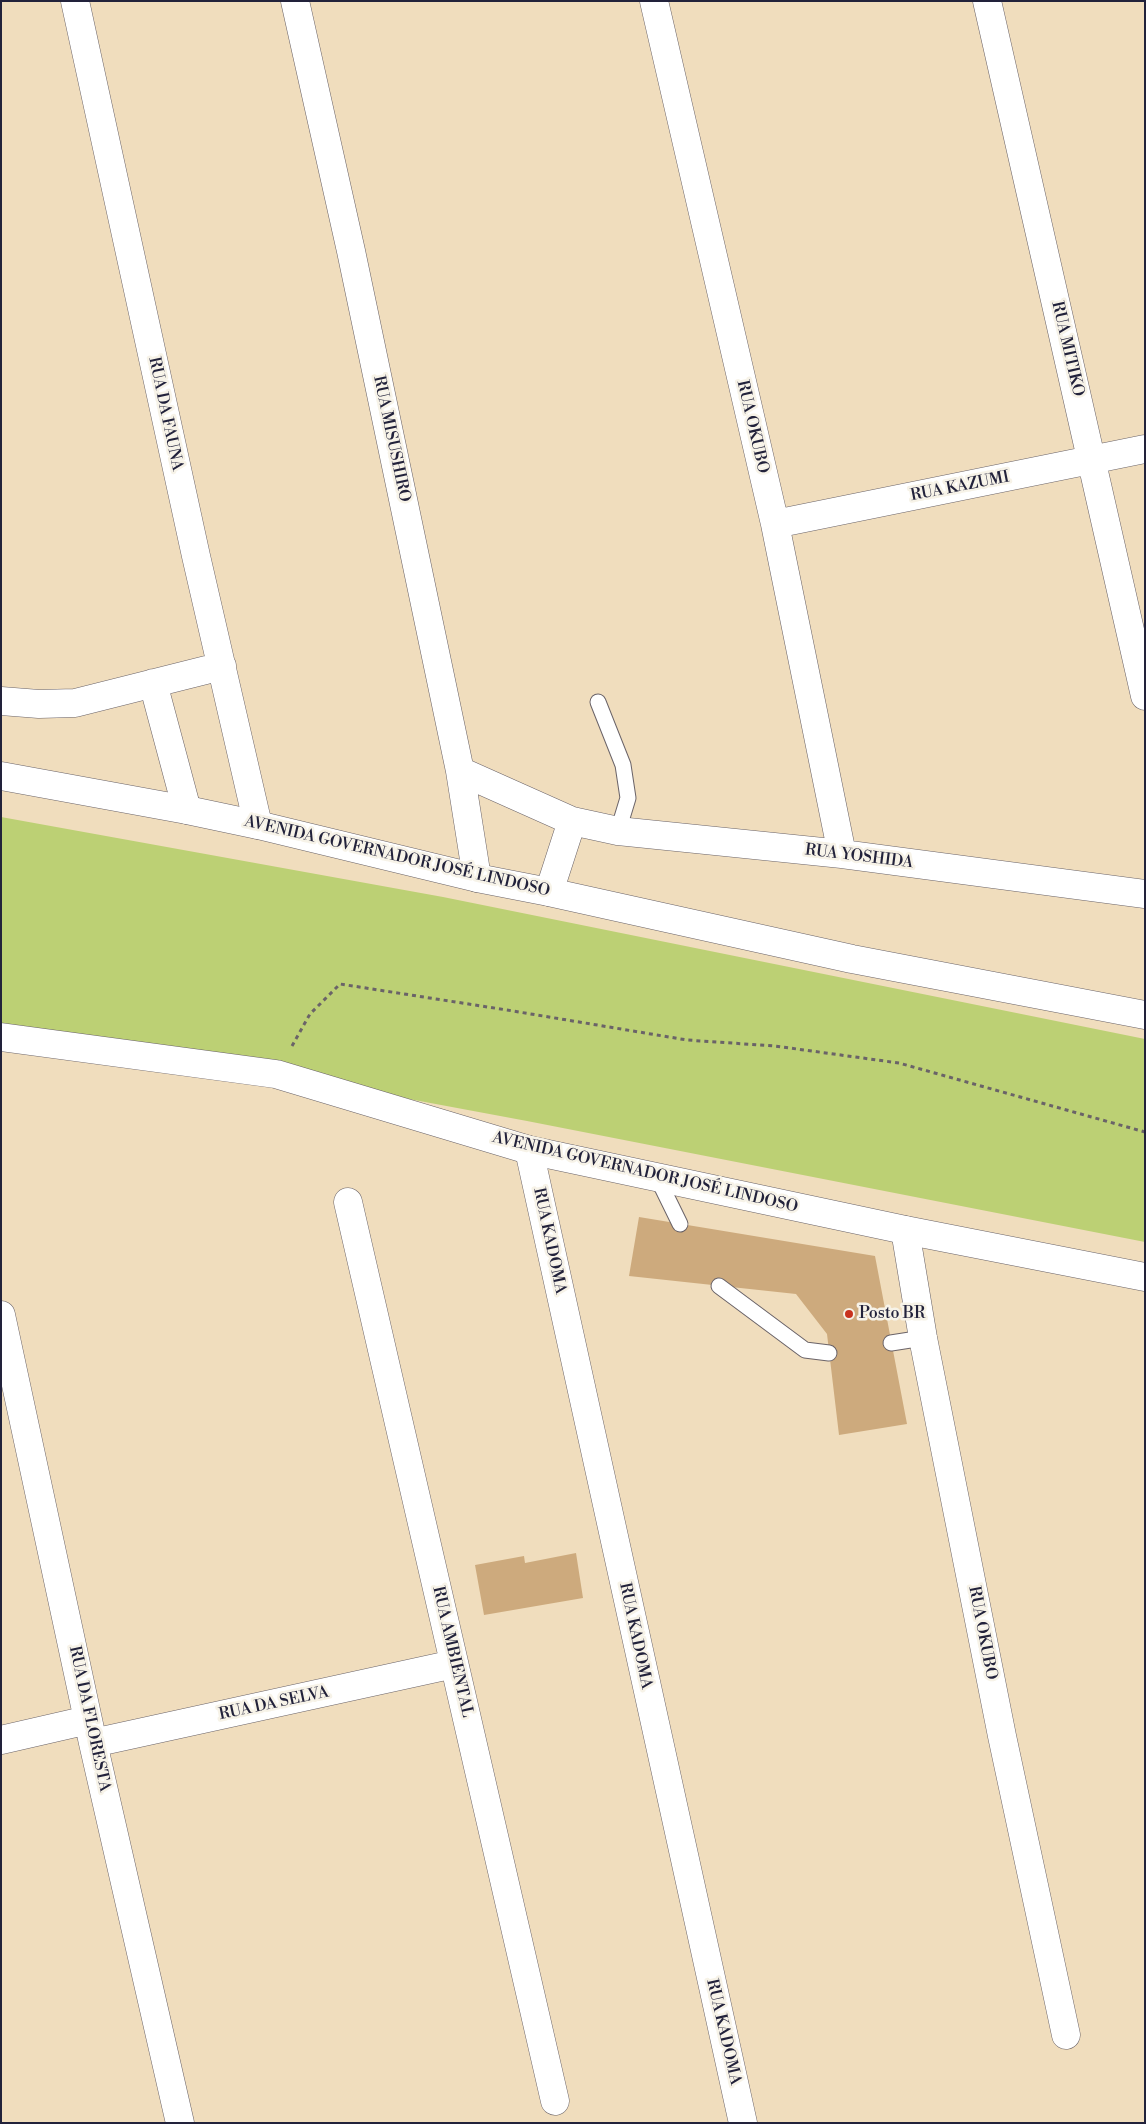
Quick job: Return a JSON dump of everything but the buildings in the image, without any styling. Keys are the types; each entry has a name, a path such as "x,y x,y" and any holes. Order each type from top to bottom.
{"street":[{"name":"RUA DA FAUNA","path":"75,1 196,556 258,825"},
{"name":"RUA MISUSHIRO","path":"295,1 351,251 460,771 477,878"},
{"name":"RUA OKUBO","path":"654,1 775,524 842,854"},
{"name":"RUA MITIKO","path":"987,1 1145,696"},
{"name":"RUA KAZUMI","path":"775,524 1145,449"},
{"path":"1,700 39,704 75,703 222,666"},
{"path":"153,684 187,810"},
{"name":"RUA YOSHIDA","path":"460,771 572,821 618,831 842,854 1145,894"},
{"name":"AVENIDA GOVERNADOR JOSÉ LINDOSO","path":"1,776 187,810 258,825 477,878 852,958 1145,1015"},
{"path":"548,892 572,821"},
{"name":"AVENIDA GOVERNADOR JOSÉ LINDOSO","path":"1,1037 276,1074 529,1150 906,1230 1145,1276"},
{"name":"RUA KADOMA","path":"529,1150 743,2123"},
{"name":"RUA AMBIENTAL","path":"348,1202 555,2101"},
{"name":"RUA OKUBO","path":"906,1230 923,1338 1000,1726 1066,2035"},
{"name":"RUA DA FLORESTA","path":"1,1315 91,1732 180,2123"},
{"name":"RUA DA SELVA","path":"1,1740 91,1732 454,1664"}],"lane":[{"path":"598,702 623,765 628,798 618,831"},
{"path":"657,1177 680,1224"},
{"path":"719,1286 805,1350 829,1353"},
{"path":"891,1343 923,1338"}],"path":[{"path":"276,1074 310,1014 340,984 687,1040 775,1046 899,1063 1145,1132"}],"green space":[{"path":"1,817 443,897 1145,1039 1145,1242 527,1121 1,1023"}],"place":[{"name":"Posto BR","path":"849,1314"}]}
